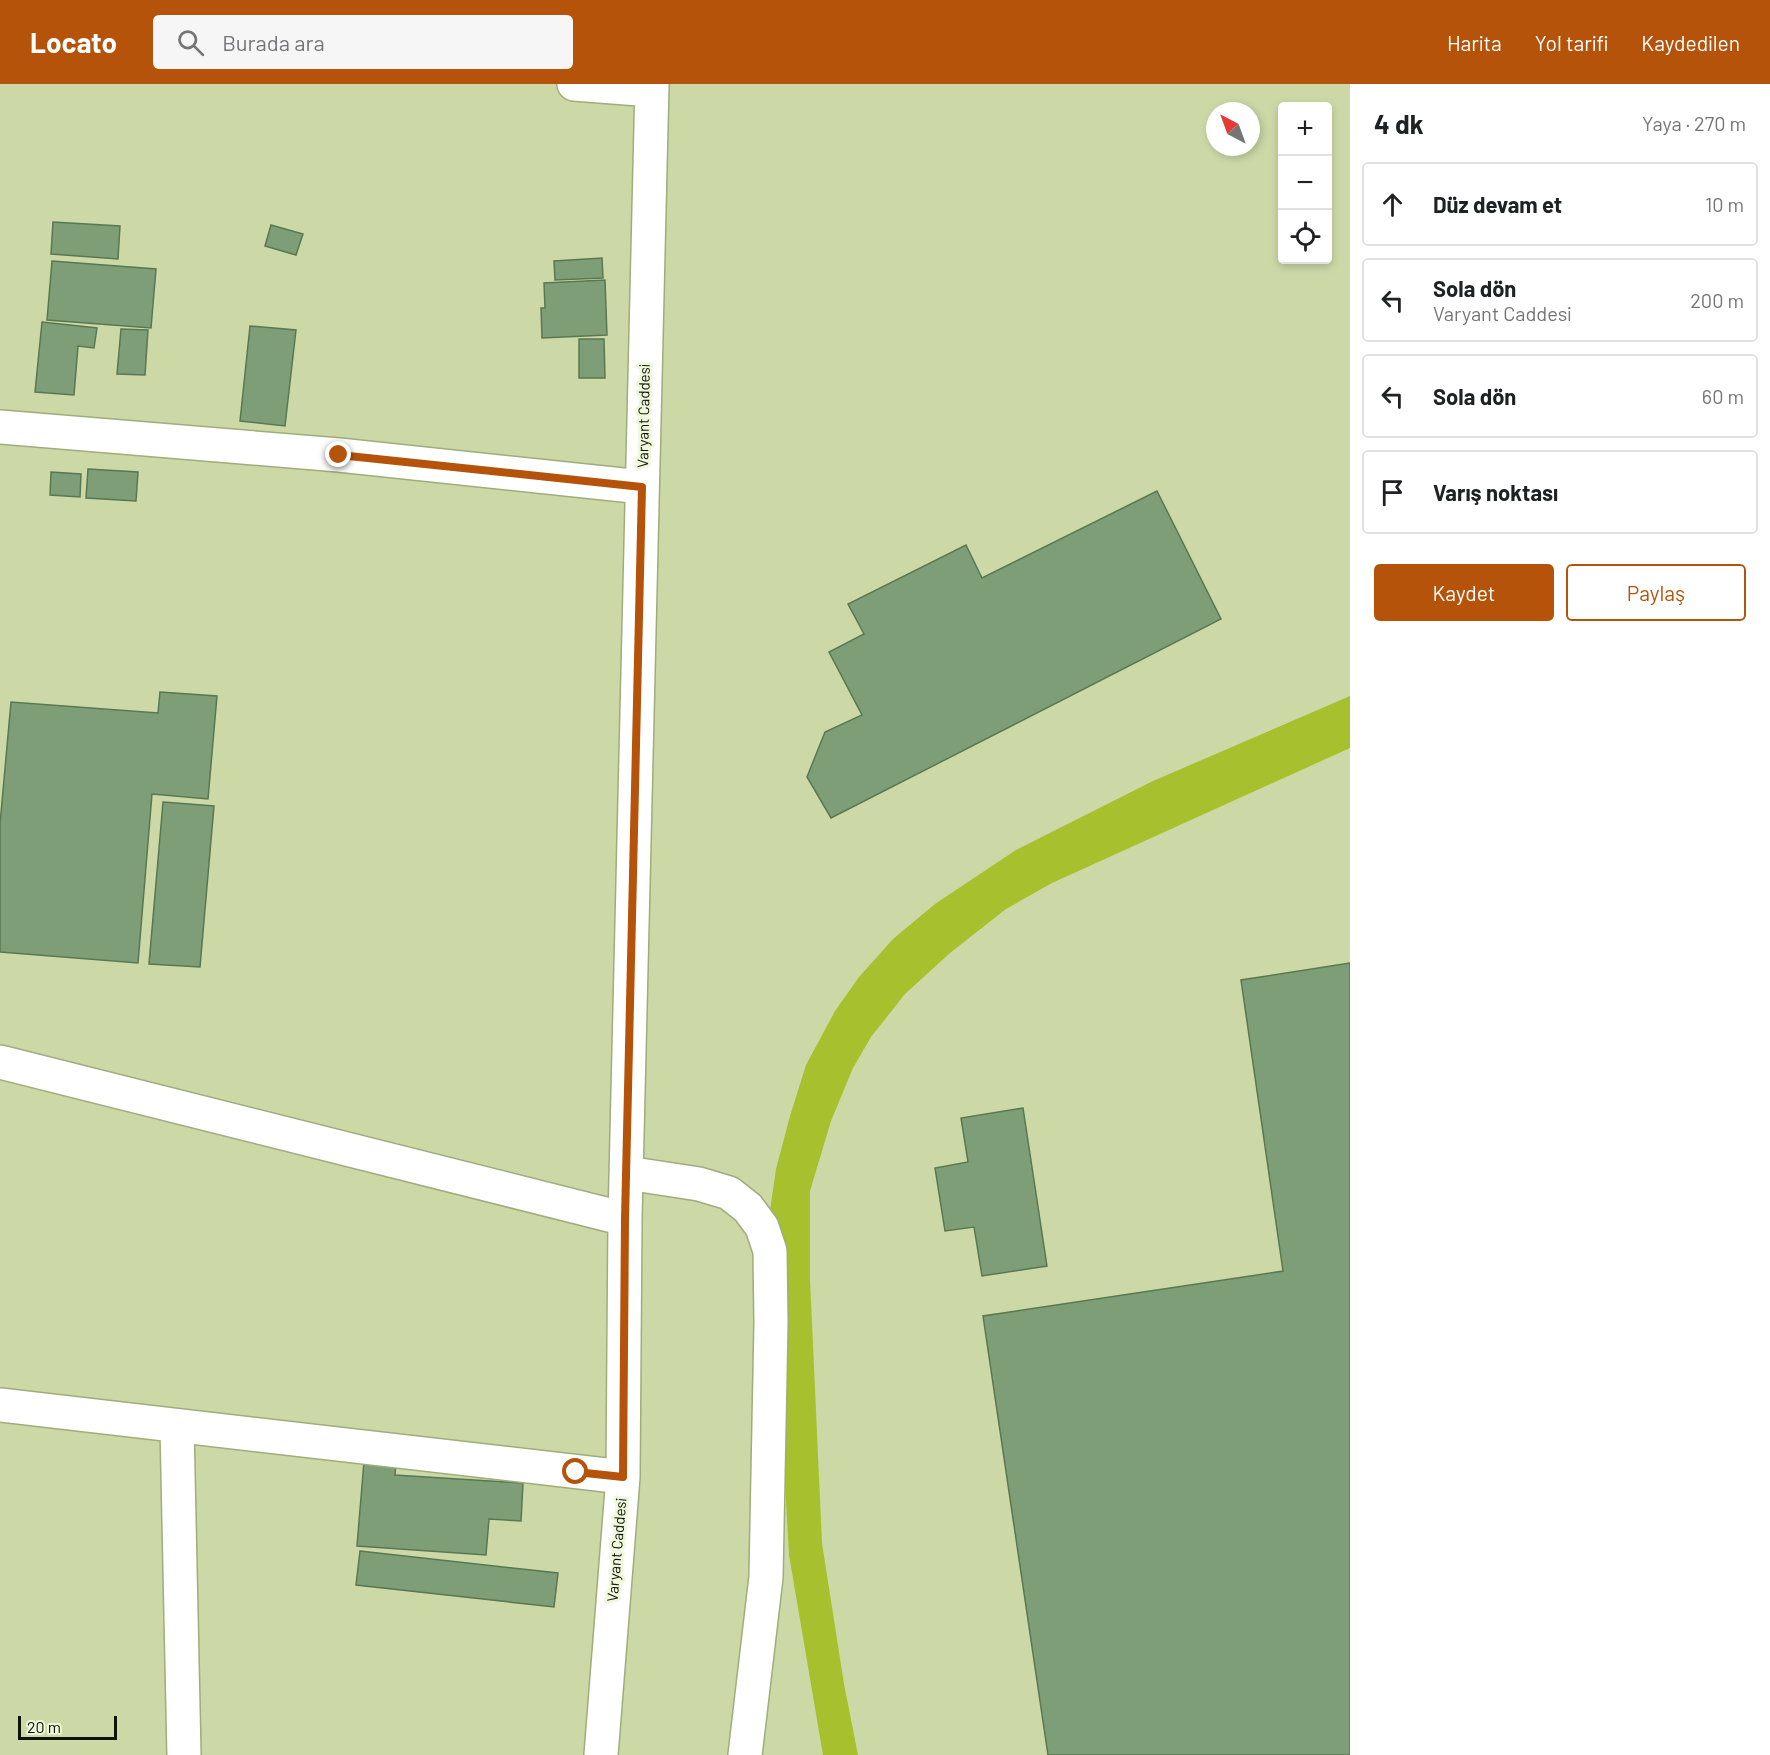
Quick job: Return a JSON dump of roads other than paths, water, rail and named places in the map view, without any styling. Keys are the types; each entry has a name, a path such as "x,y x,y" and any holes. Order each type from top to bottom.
{"street":[{"path":"574,84 652,87"},
{"name":"Varyant Caddesi","path":"601,1755 623,1477 625,1219 652,87"},
{"path":"0,427 339,455 642,487"},
{"path":"0,1062 625,1219"},
{"path":"627,1173 699,1184 729,1193 748,1208 755,1217 762,1227 770,1251 771,1323 766,1577 745,1755"},
{"path":"0,1405 623,1477"},
{"path":"177,1425 184,1755"}]}
